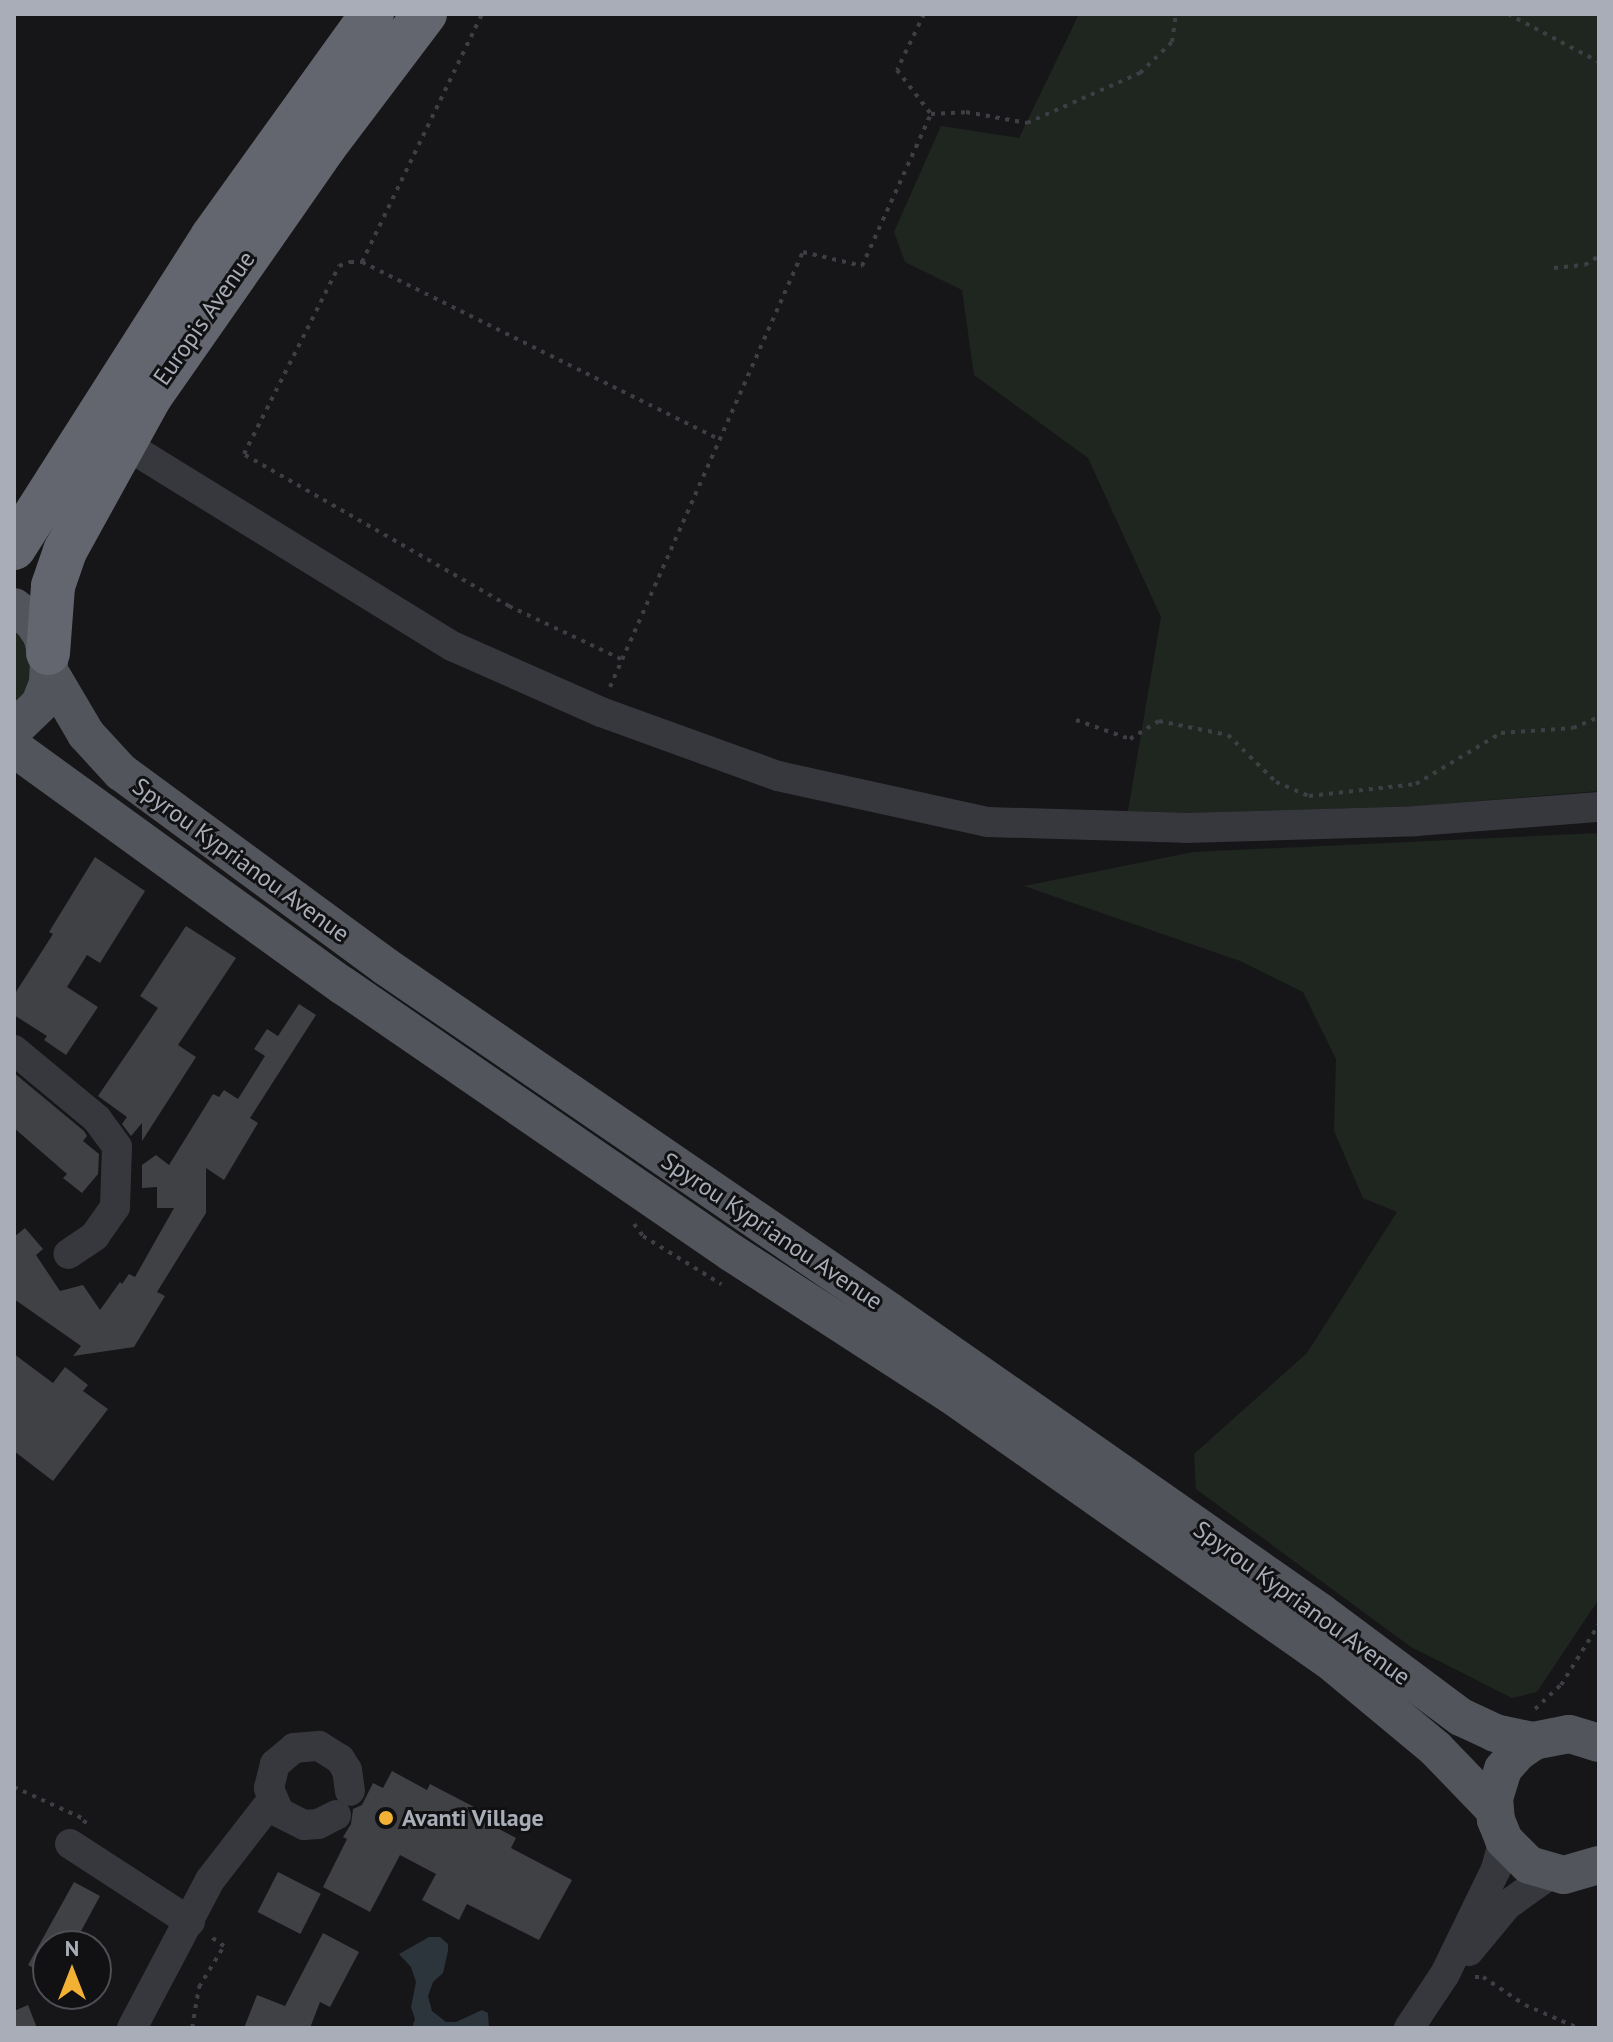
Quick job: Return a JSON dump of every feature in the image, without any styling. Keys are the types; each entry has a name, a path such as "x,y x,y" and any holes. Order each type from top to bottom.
{"highway":[{"name":"Europis Avenue","path":"14,548 212,237 372,14"},
{"name":"Europis Avenue","path":"49,662 53,586 65,551 123,443 150,397 250,251 425,14"}],"main road":[{"name":"Spyrou Kyprianou Avenue","path":"14,607 32,621 86,734 121,772 361,949 900,1318 1320,1612 1452,1711 1477,1727 1532,1726"},
{"path":"14,729 40,704 49,662"},
{"name":"Spyrou Kyprianou Avenue","path":"14,748 342,985 732,1253 950,1394 1335,1665 1436,1749 1499,1824 1519,1858 1552,1873"},
{"path":"1499,1824 1496,1788 1503,1769 1517,1753 1532,1726 1599,1743"},
{"path":"1552,1873 1576,1874 1598,1867"}],"street":[{"path":"123,443 452,646 601,712 778,776 988,822 1185,828 1416,821 1599,807"},
{"path":"14,1050 97,1119 117,1147 115,1207 95,1236 68,1254"},
{"path":"132,2028 210,1880 272,1800 270,1775 275,1764 284,1754 307,1745 319,1746 340,1759 347,1770 343,1803 318,1824 304,1825 290,1821 272,1800"},
{"path":"1409,2028 1445,1974 1491,1880 1499,1824"},
{"path":"70,1844 190,1922"},
{"path":"1445,1974 1469,1951 1507,1905 1552,1873"}],"path":[{"path":"362,262 482,14"},
{"path":"924,14 897,70 931,114"},
{"path":"931,114 966,112 1027,123 1140,73 1172,42 1176,14"},
{"path":"1508,14 1599,62"},
{"path":"601,712 621,659 803,252 862,266 931,114"},
{"path":"1554,268 1585,265 1599,256"},
{"path":"621,659 509,606 244,454 339,266 362,262 719,439"},
{"path":"1076,720 1130,739 1159,721 1228,735 1276,782 1309,796 1416,784 1501,733 1573,728 1599,717"},
{"path":"1532,1726 1599,1624"},
{"path":"14,1787 86,1820 70,1844"},
{"path":"190,1922 224,1946 199,1987 192,2028"},
{"path":"1445,1974 1483,1977 1525,2005 1578,2028"}],"shaded area":[{"path":"1079,14 1599,14 1599,791 1418,806 1196,813 1128,811 1161,617 1088,458 974,375 962,290 905,262 894,232 941,126 1019,138"},
{"path":"14,629 30,653 32,672 27,690 14,708"},
{"path":"1599,833 1599,1599 1537,1692 1512,1698 1411,1647 1196,1489 1194,1454 1307,1353 1397,1212 1363,1198 1334,1131 1336,1059 1303,992 1240,961 1024,886 1193,852"},
{"path":"429,1937 440,1937 448,1944 443,1973 433,1982 428,1996 432,2011 446,2022 456,2022 482,2010 488,2013 489,2028 412,2028 415,2019 411,2007 416,1982 411,1967 399,1954"}],"building":[{"path":"95,857 145,891 100,963 87,955 67,987 98,1007 66,1055 44,1040 47,1036 14,1015 14,995 53,934 49,932"},
{"path":"186,926 236,958 178,1045 196,1057 142,1141 142,1123 131,1136 122,1124 127,1117 98,1096 158,1008 140,996"},
{"path":"299,1004 316,1015 250,1118 258,1123 224,1180 206,1168 206,1213 157,1292 165,1296 134,1347 73,1356 81,1346 14,1299 14,1237 25,1228 43,1249 36,1255 60,1291 83,1285 100,1310 120,1282 122,1284 129,1274 135,1277 174,1208 157,1208 157,1187 142,1188 142,1165 156,1155 169,1165 213,1094 219,1097 224,1090 238,1099 265,1056 254,1049 267,1029 278,1036"},
{"path":"14,1073 84,1131 87,1136 83,1141 99,1154 98,1174 82,1193 63,1178 67,1174 14,1128"},
{"path":"14,1354 53,1383 65,1367 88,1385 83,1391 108,1409 53,1481 14,1451"},
{"path":"392,1771 427,1790 430,1784 478,1809 474,1816 516,1838 511,1848 572,1880 539,1940 467,1904 459,1920 422,1900 436,1874 400,1855 370,1912 323,1887 347,1839 343,1837 351,1824 353,1809 362,1805 373,1783 383,1788"},
{"path":"278,1872 321,1894 300,1934 258,1912"},
{"path":"74,1882 100,1896 82,1930 47,1930"},
{"path":"323,1933 359,1952 330,2007 320,2002 310,2028 244,2028 257,1995 285,2006"},
{"path":"28,2005 37,2028 14,2028 14,2011"}],"place":[{"name":"Avanti Village","path":"386,1818"}]}
